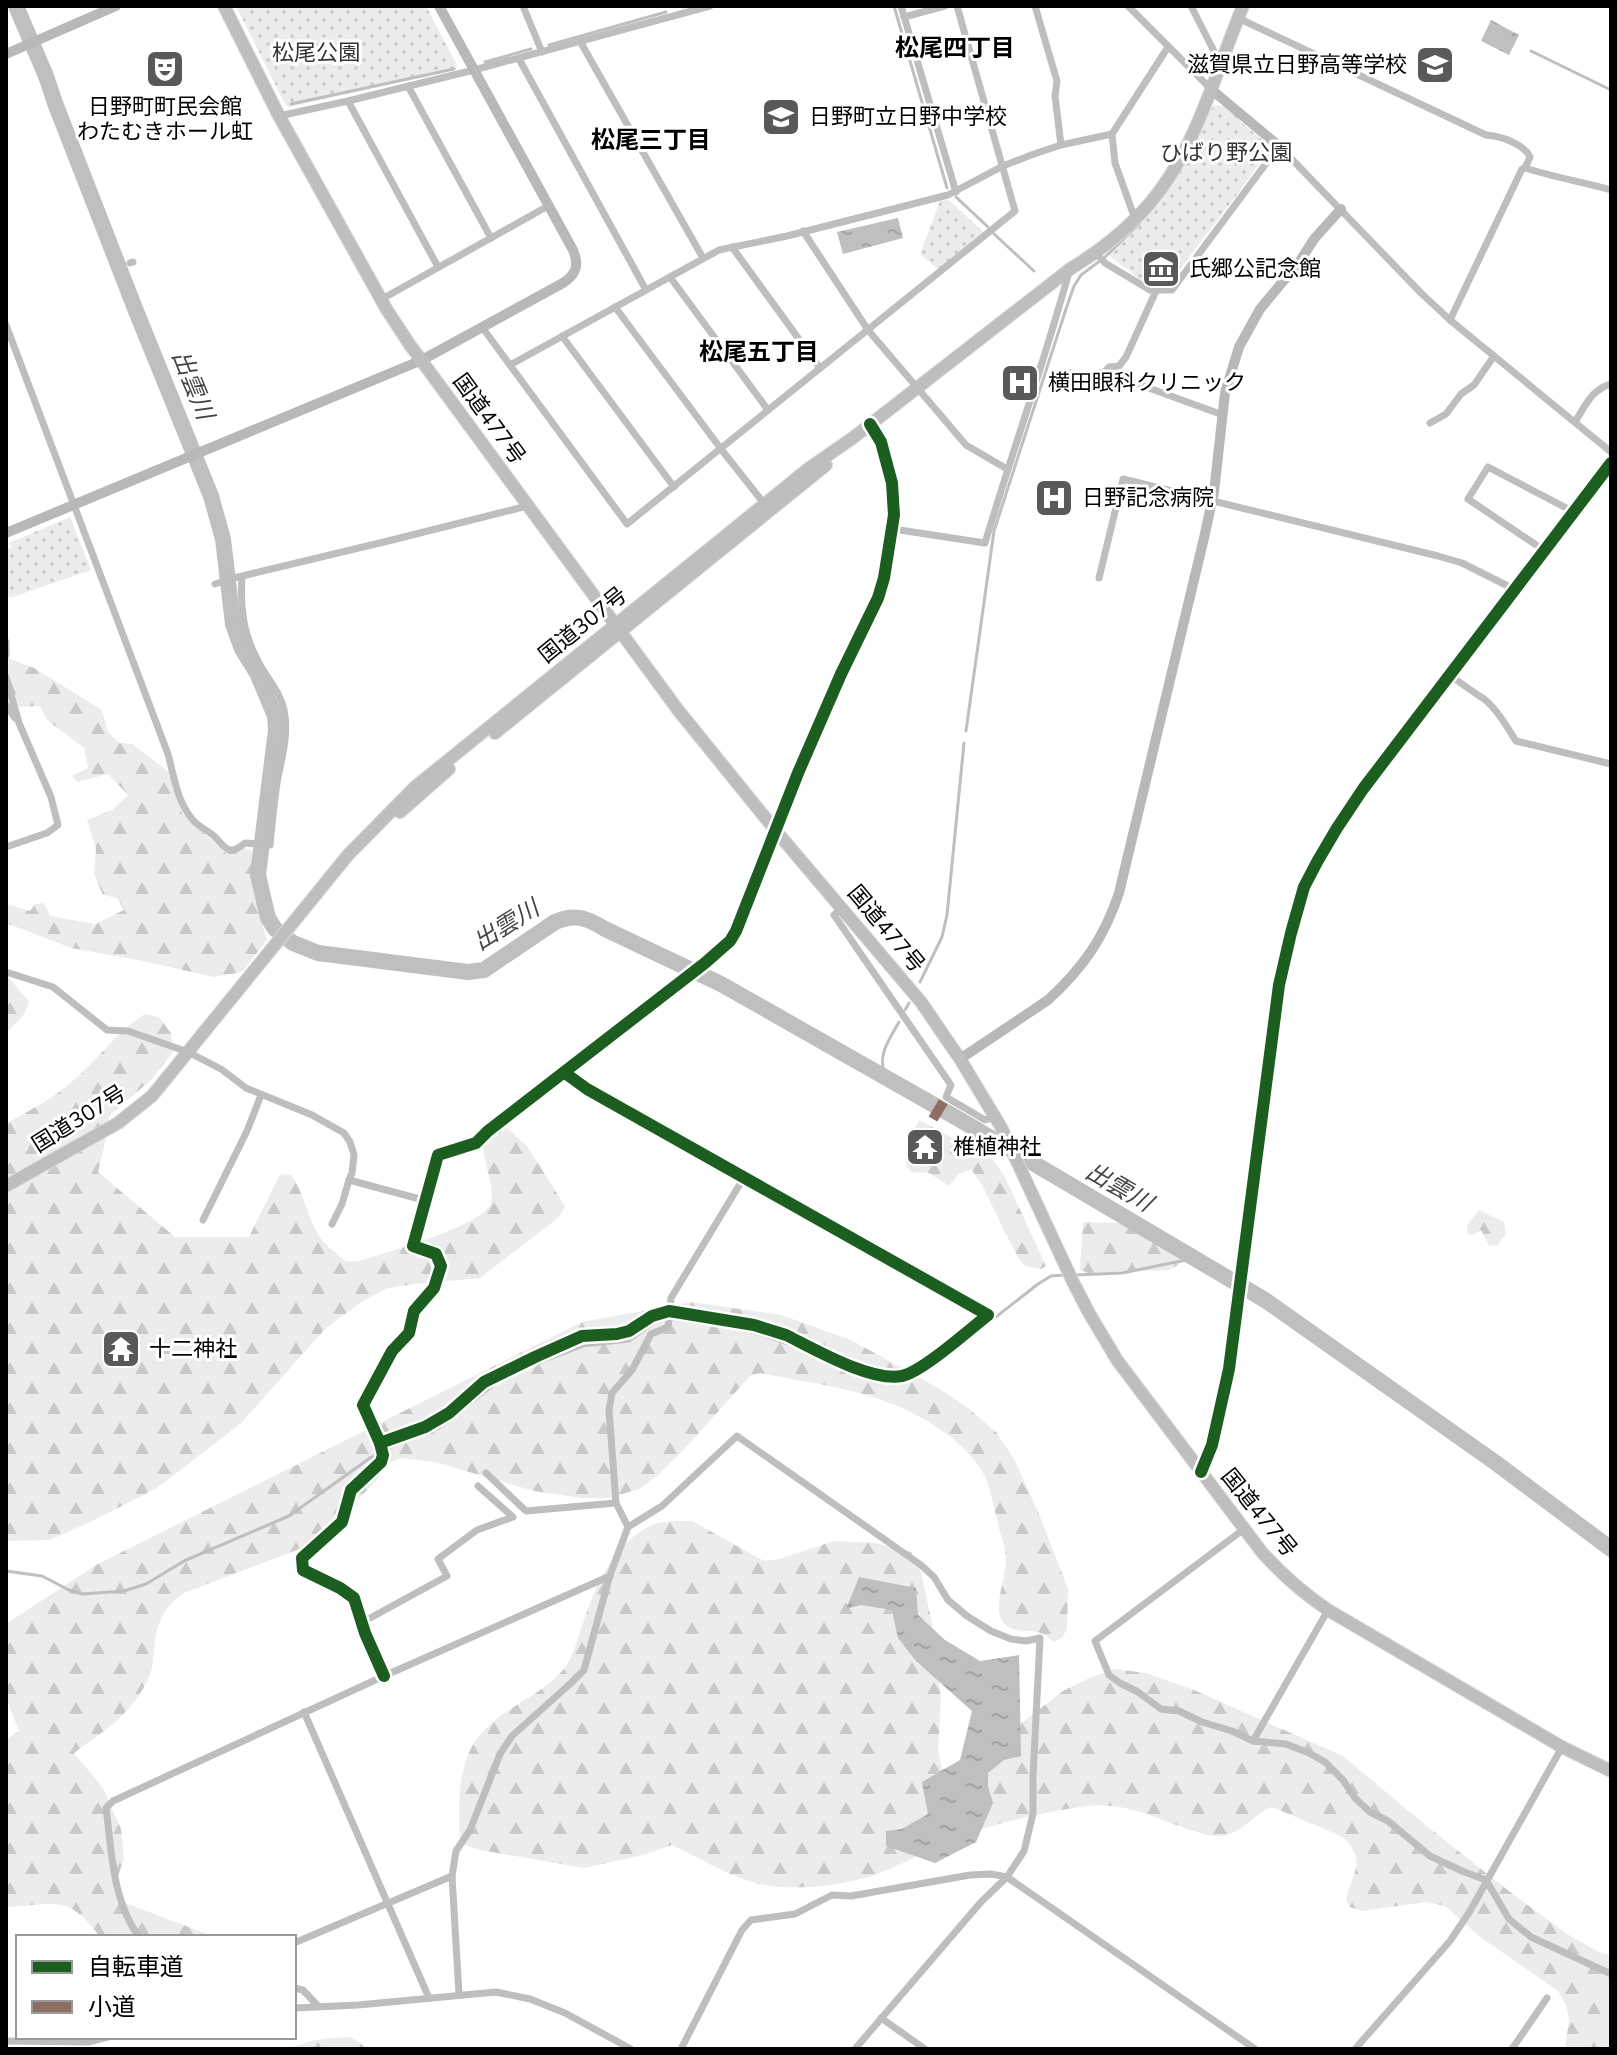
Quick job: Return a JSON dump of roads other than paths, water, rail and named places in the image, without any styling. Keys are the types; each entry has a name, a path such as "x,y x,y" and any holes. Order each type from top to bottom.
{"highway":[{"name":"国道477号","path":"224,6 279,116 382,299 422,360 678,710 921,1002 998,1122 1073,1282 1117,1360 1244,1529 1281,1573 1328,1610 1562,1747 1611,1771"},
{"name":"国道307号","path":"6,1186 118,1123 152,1096 348,855 454,765 617,629 825,466 854,437 917,387 1070,269 1100,258 1168,178 1212,90 1241,12"}],"street":[{"path":"6,54 116,6"},
{"path":"6,533 422,360 563,283 575,272 577,263 573,250 439,6"},
{"path":"523,6 542,52"},
{"path":"674,6 676,16"},
{"path":"279,116 519,59 710,6"},
{"path":"901,6 956,192"},
{"path":"904,17 945,6"},
{"path":"482,327 627,524 1015,211 957,6"},
{"path":"1035,6 1057,81 1055,96 1061,145"},
{"path":"1128,6 1212,90 1279,146 1450,320 1611,452"},
{"path":"1191,6 1220,65"},
{"path":"1241,12 1486,135 1497,136 1527,151 1530,157 1525,168 1450,320"},
{"path":"581,43 703,258"},
{"path":"1135,219 1115,163 1112,134 1168,47"},
{"path":"519,59 646,290"},
{"path":"408,86 491,238"},
{"path":"348,101 438,267"},
{"path":"510,365 719,250 787,236 956,192 1003,166 1061,145 1112,134"},
{"path":"1100,258 1150,290 1172,290 1279,146"},
{"path":"1525,168 1611,190"},
{"path":"382,299 548,206"},
{"path":"960,1059 1058,991 1081,967 1103,934 1119,893 1204,538 1227,383 1234,361 1254,319 1314,239 1341,209"},
{"path":"803,231 868,330 966,445 1007,469"},
{"path":"732,247 820,368"},
{"path":"893,529 985,543 1070,269"},
{"path":"670,277 768,410"},
{"path":"1105,372 1109,367 1119,366 1126,357 1156,291"},
{"path":"615,307 768,508"},
{"path":"6,325 168,754 185,810 225,849 231,851 245,843 270,845 285,740 285,715 281,700 250,646 238,577"},
{"path":"562,336 674,487"},
{"path":"1430,423 1446,414 1461,394 1474,385 1494,356"},
{"path":"1069,373 1085,376 1105,372 1223,415"},
{"path":"1575,422 1593,393 1611,384"},
{"path":"384,1676 361,1623 354,1598 303,1570 302,1558 342,1522 351,1490 381,1462 380,1444 363,1405 392,1351 409,1333 414,1311 434,1288 441,1266 436,1254 413,1246 438,1155 476,1143 705,963 730,941 736,931 841,674 878,598 884,578 893,529 892,483 881,442 870,424"},
{"path":"1201,1472 1212,1445 1229,1369 1279,985 1304,887 1357,798 1611,463"},
{"path":"1545,551 1468,499 1488,467 1574,512"},
{"path":"1099,578 1123,479 1438,556 1462,563 1516,590"},
{"path":"215,584 527,506"},
{"path":"6,642 6,655"},
{"path":"1451,676 1485,700 1516,741 1611,764"},
{"path":"6,677 19,723 51,797 58,825 47,833 6,847"},
{"path":"6,705 19,723"},
{"path":"842,908 834,915 951,1085 946,1097 985,1120 998,1122"},
{"path":"6,972 53,987 107,1030 128,1031 188,1052 221,1069 246,1088 312,1115 344,1133 354,1155 352,1173 332,1224"},
{"path":"380,1444 425,1427 449,1413 484,1382 535,1357 582,1336 629,1331 652,1316 731,1320 773,1330 865,1371 886,1377 903,1376 922,1368 988,1315 743,1179 587,1089 565,1073"},
{"path":"203,1220 247,1131 261,1095"},
{"path":"459,1994 452,1876 456,1851 470,1830 500,1754 512,1736 584,1670 610,1575 626,1538 628,1527 616,1503 609,1410 612,1393 632,1370 651,1334 668,1327 671,1298 743,1179"},
{"path":"349,1180 427,1201"},
{"path":"628,1527 662,1506 737,1436 921,1565 934,1577 948,1600 967,1616 1011,1639 1026,1641 1040,1638 1033,1814 1024,1851 1007,1877 981,1902 855,2049"},
{"path":"486,1473 526,1511 616,1503"},
{"path":"361,1623 447,1576 438,1559 477,1530 513,1517 478,1486"},
{"path":"1244,1529 1095,1641 1109,1675 1161,1709 1179,1711 1253,1741 1286,1744 1325,1762 1370,1812 1388,1821 1430,1856 1486,1880 1509,1919 1531,1937 1611,1974"},
{"path":"138,1935 123,1910 117,1888 106,1808 113,1801 610,1575"},
{"path":"1253,1741 1328,1610"},
{"path":"304,1712 429,1998"},
{"path":"1355,2049 1450,1941 1562,1747"},
{"path":"681,2049 742,1930 751,1920 795,1914 832,1895 851,1896 991,1874 1007,1877 1255,2049"},
{"path":"296,1942 452,1876"},
{"path":"296,1988 303,1990 318,2006"},
{"path":"296,2008 496,1992 530,1999 565,2013 631,2049"},
{"path":"1512,2049 1547,1998"},
{"path":"881,2018 925,2049"},
{"path":"6,2041 88,2042 100,2039"}],"water":[{"path":"1491,20 1519,35 1509,55 1481,41"},
{"path":"898,218 903,238 843,254 837,232"},
{"path":"859,1577 916,1588 918,1615 945,1640 980,1661 1019,1655 1021,1756 1004,1760 988,1773 993,1803 976,1842 935,1863 886,1846 886,1831 902,1829 928,1814 922,1782 960,1760 972,1711 916,1661 898,1638 892,1610 861,1605 846,1609"}],"waterway":[{"name":"出雲川","path":"16,6 211,496 223,539 233,624 275,716 276,730 258,875 268,918 275,929 293,943 318,953 468,972 484,970 562,919 575,917 592,922 721,984 957,1118 1265,1300 1496,1463 1611,1549"},
{"path":"894,6 947,188"},
{"path":"549,45 666,12"},
{"path":"485,62 531,49"},
{"path":"1531,51 1611,90"},
{"path":"291,104 454,69"},
{"path":"956,197 988,227"},
{"path":"966,731 994,531 1066,309 1081,275 1139,224"},
{"path":"993,233 1034,271"},
{"path":"920,982 942,937 947,915 964,743"},
{"path":"905,1010 909,1003"},
{"path":"886,1077 883,1055 899,1022"},
{"path":"1075,1275 1122,1273 1196,1258"},
{"path":"6,1571 42,1576 82,1594 124,1591 146,1584 184,1561 289,1516 370,1458 439,1428 499,1381 583,1346 629,1341 666,1318 750,1331 861,1376 895,1383 927,1371 1038,1284 1051,1276 1064,1275"}],"place":[{"name":"滋賀県立日野高等学校","path":"1435,65"},
{"name":"日野町町民会館 わたむきホール虹","path":"165,69"},
{"name":"日野町立日野中学校","path":"781,117"},
{"name":"氏郷公記念館","path":"1161,269"},
{"name":"横田眼科クリニック","path":"1020,383"},
{"name":"日野記念病院","path":"1054,498"},
{"name":"椎植神社","path":"925,1147"},
{"name":"十二神社","path":"121,1349"}],"district":[{"name":"松尾四丁目","path":"955,48"},
{"name":"松尾三丁目","path":"651,140"},
{"name":"松尾五丁目","path":"759,352"}],"park label":[{"name":"松尾公園","path":"316,53"},
{"name":"ひばり野公園","path":"1226,153"}]}
